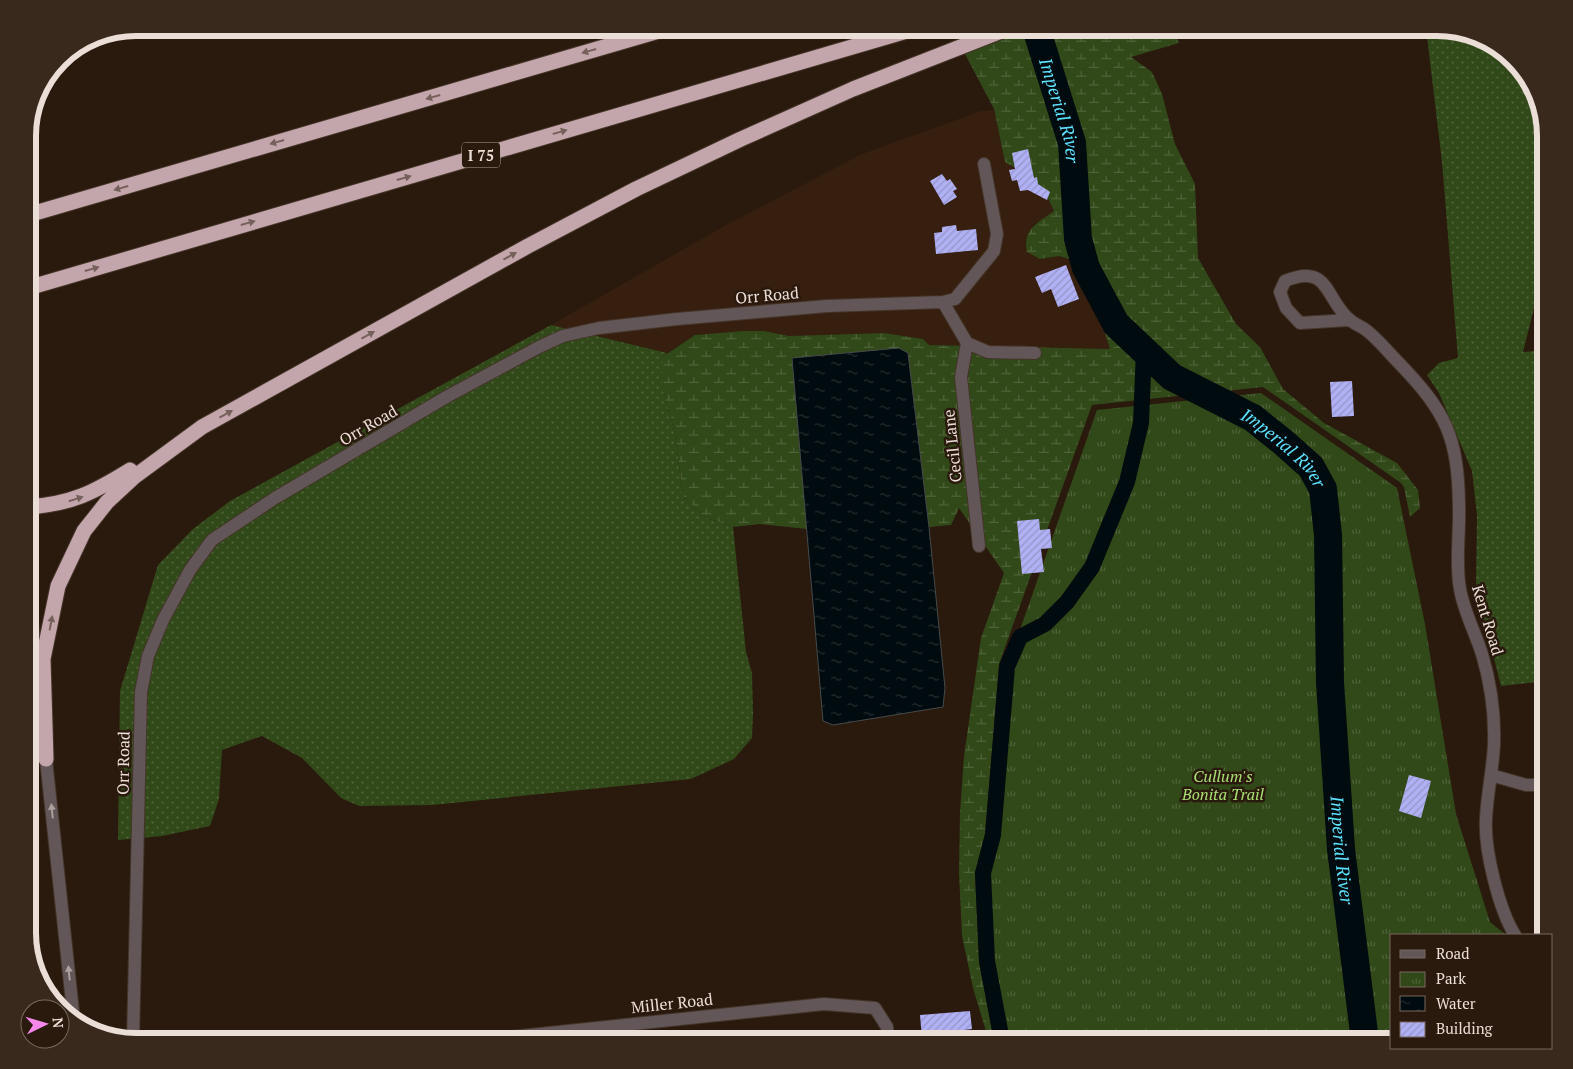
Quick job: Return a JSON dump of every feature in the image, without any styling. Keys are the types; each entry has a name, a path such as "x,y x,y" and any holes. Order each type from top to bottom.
{"highway":[{"path":"36,213 643,36"},
{"name":"I 75","path":"36,286 891,36"},
{"path":"36,506 56,505 86,496 202,427 528,246 636,189 836,96 988,36"},
{"path":"46,759 43,659 58,586 74,548 94,516 120,488 202,427"}],"street":[{"path":"984,164 997,234 994,251 955,299 942,302 967,343 988,352 1035,353"},
{"name":"Kent Road","path":"1349,320 1300,323 1286,308 1280,292 1286,280 1297,276 1309,275 1318,278 1331,292 1349,320 1366,330 1430,398 1445,420 1454,449 1459,499 1459,588 1487,677 1494,743 1486,819 1487,843 1500,898 1508,922 1514,934"},
{"name":"Orr Road","path":"133,1033 140,692 148,656 163,620 194,563 212,540 275,498 440,401 532,350 563,336 599,328 797,308 881,302 942,302"},
{"name":"Cecil Lane","path":"967,343 961,377 979,546"},
{"path":"36,661 73,1010"},
{"path":"1491,776 1526,785 1537,785"},
{"name":"Miller Road","path":"556,1033 824,1004 875,1008 887,1027 887,1033"}],"shaded area":[{"path":"994,110 1005,162 1025,174 1044,190 1054,212 1033,225 1040,259 1059,256 1073,260 1082,273 1091,304 1103,326 1110,349 929,345 922,339 884,333 789,336 764,331 695,335 667,353 551,325 726,225 862,154 981,111"}],"green space":[{"path":"1011,36 1176,36 1179,43 1131,57 1152,72 1162,94 1175,144 1195,184 1198,258 1236,324 1260,347 1283,389 1324,423 1397,463 1418,490 1420,508 1410,517 1404,487 1401,483 1263,387 1092,405 999,664 985,834 975,874 979,962 992,1033 987,1033 973,988 962,936 959,873 960,813 964,756 981,638 1004,573 959,508 951,525 929,527 908,353 899,348 792,358 807,529 760,524 733,527 705,517 683,496 675,434 662,386 662,357 695,335 743,331 764,331 789,336 884,333 923,339 929,345 1110,349 1103,326 1091,304 1082,273 1073,260 1059,256 1040,259 1027,252 1026,244 1029,232 1054,211 1044,190 1025,174 1005,162 994,109 965,54"},
{"path":"1427,36 1450,37 1463,40 1481,47 1503,61 1512,70 1526,92 1536,123 1537,296 1523,352 1537,351 1537,682 1501,686 1476,587 1477,515 1472,471 1439,393 1427,375 1439,363 1458,358 1442,162"},
{"path":"551,325 667,353 662,357 662,386 675,434 683,496 705,517 733,527 746,652 752,673 752,738 734,759 691,779 432,805 359,806 341,798 302,758 262,736 222,750 219,799 210,826 162,836 118,840 120,691 158,565 193,529 230,501"},
{"name":"Cullum's Bonita Trail","path":"1261,393 1397,488 1425,624 1456,814 1490,922 1505,934 1390,934 1390,1033 1000,1033 987,961 983,873 993,835 1007,667 1097,410"}],"water":[{"path":"899,348 908,353 929,527 945,688 943,707 833,725 823,721 792,358"}],"building":[{"path":"1028,149 1034,178 1037,177 1038,184 1050,192 1047,200 1028,190 1020,191 1017,180 1012,181 1009,170 1015,169 1012,153"},
{"path":"942,174 947,181 950,179 957,189 953,191 957,197 944,205 930,181"},
{"path":"956,225 957,231 976,229 978,250 936,254 934,233 942,232 942,227"},
{"path":"1066,265 1079,299 1058,307 1051,289 1042,293 1035,277"},
{"path":"1352,381 1354,416 1332,417 1330,382"},
{"path":"1039,519 1040,530 1050,529 1052,548 1041,549 1044,572 1022,574 1017,521"},
{"path":"1409,775 1431,781 1421,818 1399,811"},
{"path":"970,1011 972,1029 957,1031 957,1033 922,1033 920,1015"}],"waterway":[{"name":"Imperial River","path":"1039,36 1072,143 1078,239 1086,268 1116,324 1172,377 1253,418 1311,467 1323,489 1328,535 1330,682 1341,849 1364,1033"},
{"path":"1000,1033 987,961 983,873 993,835 1007,667 1020,637 1045,624 1067,602 1092,567 1127,482 1141,423 1144,350"}]}
